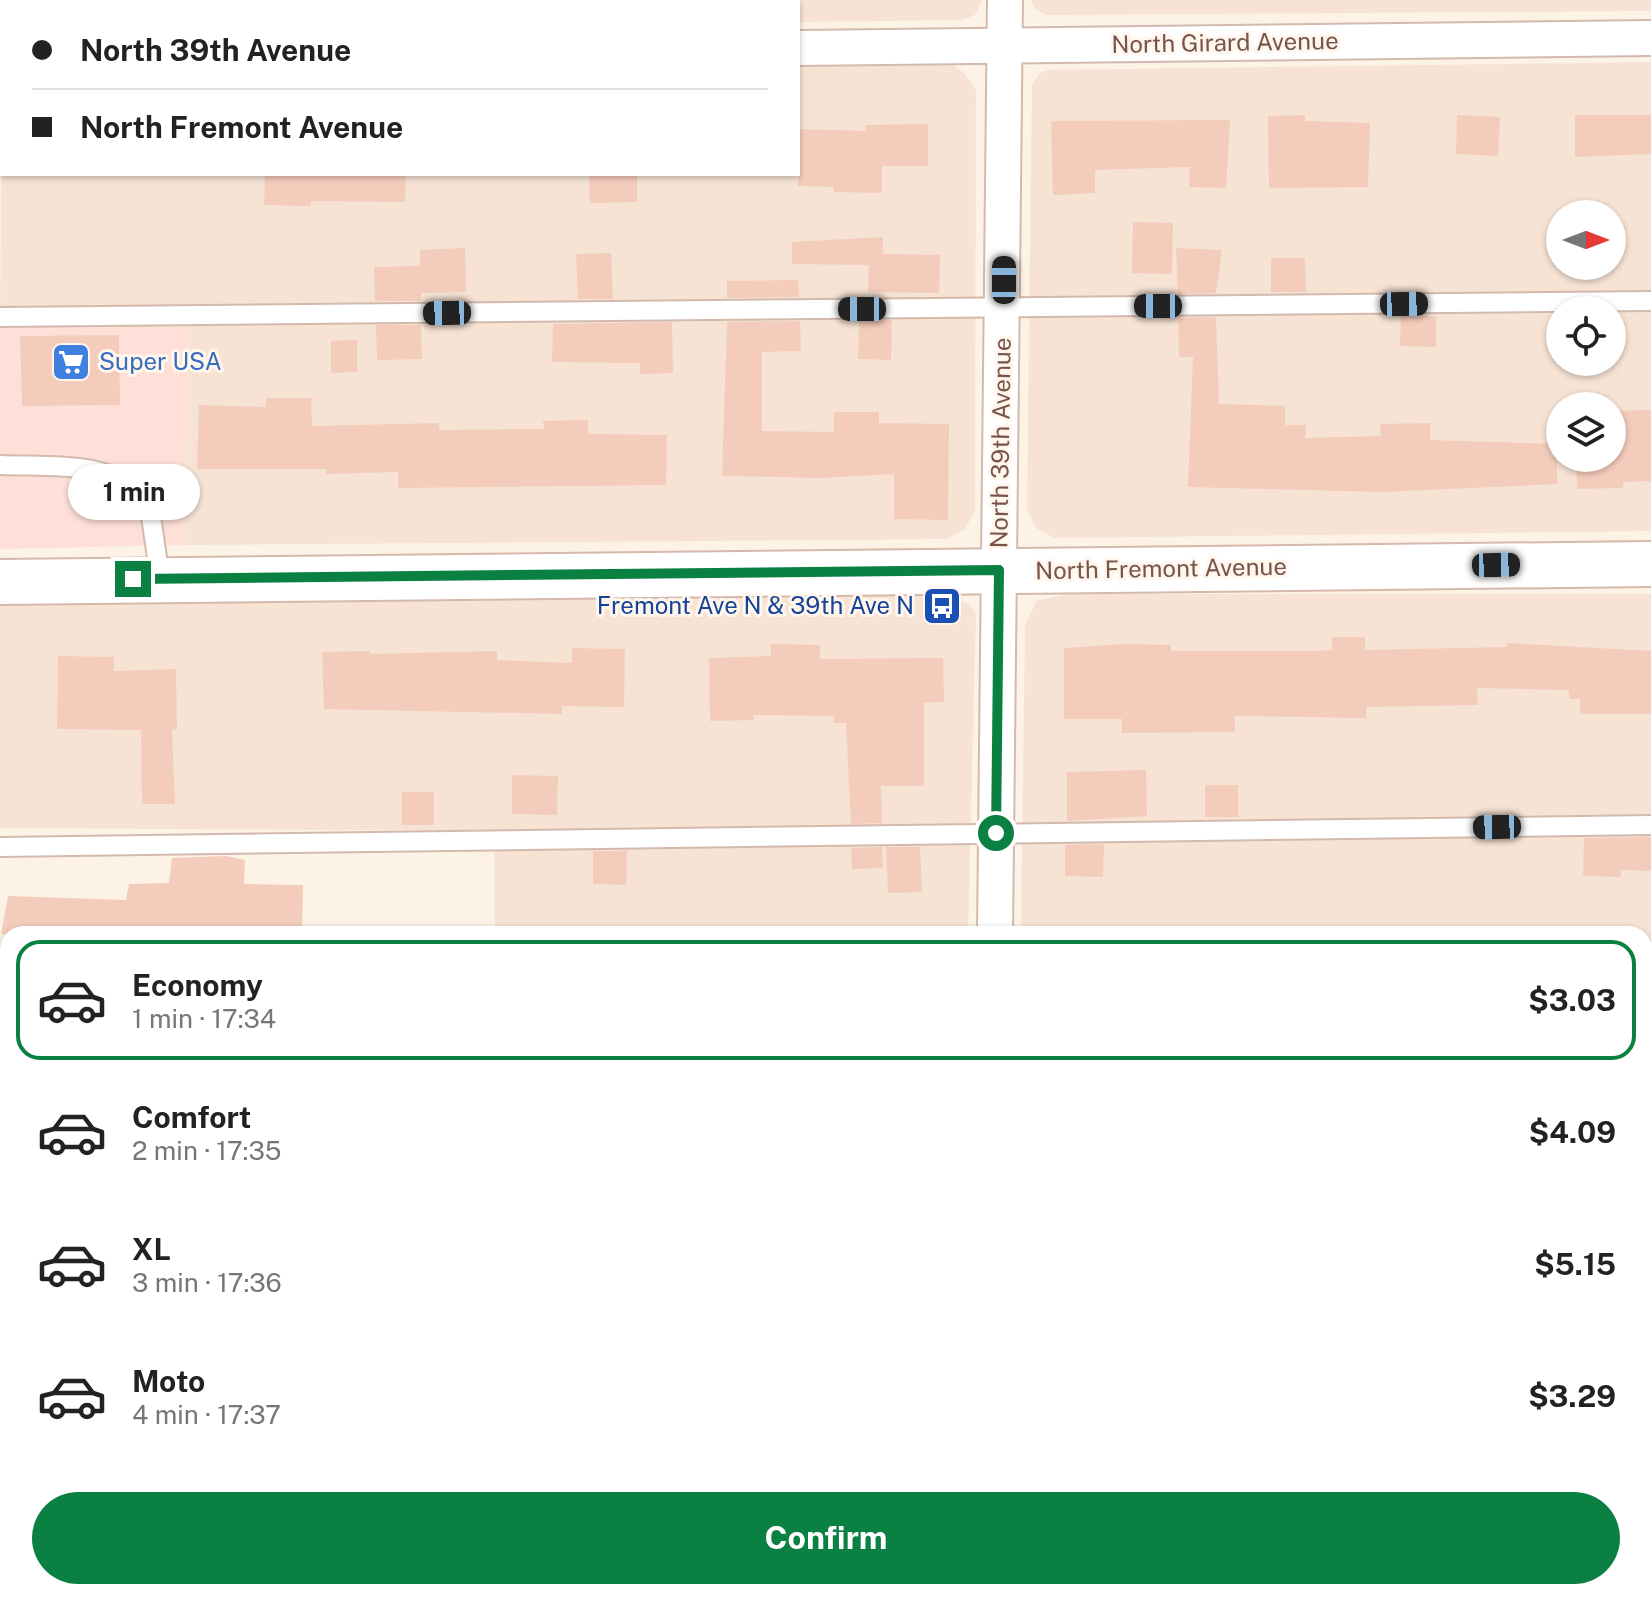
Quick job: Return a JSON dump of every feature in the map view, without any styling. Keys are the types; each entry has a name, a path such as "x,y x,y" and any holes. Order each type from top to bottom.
{"street":[{"name":"North 39th Avenue","path":"995,926 1005,0"},
{"name":"North Girard Avenue","path":"800,48 1651,38"},
{"name":"North Fremont Avenue","path":"0,582 1651,564"}],"lane":[{"path":"0,317 1651,301"},
{"path":"0,465 97,468 126,478 148,496 160,578"},
{"path":"0,847 1651,825"}],"shaded area":[{"path":"800,0 982,0 975,15 963,20 800,22"},
{"path":"1031,0 1651,0 1651,11 1047,15 1035,9"},
{"path":"1651,62 1651,531 1055,538 1036,528 1027,510 1032,84 1040,73 1048,70"},
{"path":"953,65 963,72 976,90 975,511 965,529 948,539 186,545 188,324 0,325 1,176 800,176 800,67"},
{"path":"188,324 186,545 0,549 0,325"},
{"path":"1067,594 1651,594 1651,926 1021,926 1025,625 1036,601"},
{"path":"949,595 969,605 976,613 968,926 495,926 494,831 0,828 0,602"}],"building":[{"path":"1305,115 1305,121 1370,123 1368,187 1269,188 1268,116"},
{"path":"1457,115 1500,117 1498,156 1456,154"},
{"path":"1575,115 1651,115 1651,154 1575,157"},
{"path":"1230,120 1226,188 1189,187 1190,167 1095,170 1095,193 1053,195 1051,121"},
{"path":"928,124 928,166 882,166 882,193 834,192 834,187 798,186 800,129 866,131 866,125"},
{"path":"265,176 406,176 405,202 311,201 311,206 264,205"},
{"path":"589,176 637,176 637,202 590,203"},
{"path":"1133,222 1173,223 1172,274 1132,273"},
{"path":"883,237 883,254 940,255 939,293 868,292 869,265 792,264 792,242"},
{"path":"465,248 466,292 421,293 421,301 375,301 374,267 420,266 420,250"},
{"path":"1176,248 1222,250 1216,293 1178,294"},
{"path":"611,253 613,299 578,299 576,254"},
{"path":"1271,258 1305,258 1306,292 1271,292"},
{"path":"798,280 799,297 727,298 727,281"},
{"path":"1401,315 1436,316 1436,347 1400,346"},
{"path":"1216,317 1219,404 1285,406 1285,425 1306,425 1305,438 1381,436 1380,424 1430,423 1430,440 1546,444 1546,472 1557,472 1557,484 1382,492 1188,487 1193,357 1179,357 1178,318"},
{"path":"892,320 891,360 858,359 859,321"},
{"path":"800,321 801,351 762,352 762,431 834,432 834,412 879,412 879,423 949,424 948,520 894,519 894,474 822,478 722,476 727,322"},
{"path":"672,322 673,373 640,374 640,363 552,362 553,324"},
{"path":"376,325 421,325 422,359 377,360"},
{"path":"119,335 120,405 22,406 20,336"},
{"path":"357,340 357,372 331,373 331,341"},
{"path":"266,398 311,398 312,426 439,423 439,430 544,429 543,421 588,420 588,434 667,435 666,485 398,488 398,472 326,474 326,469 197,469 199,405 266,407"},
{"path":"1651,410 1651,481 1623,482 1623,488 1577,489 1576,472 1626,472 1626,411"},
{"path":"1332,637 1365,637 1365,650 1506,647 1507,643 1651,651 1651,714 1580,714 1580,699 1569,699 1569,690 1477,688 1478,705 1366,707 1366,718 1235,716 1235,732 1122,733 1122,719 1064,719 1064,648 1124,644 1171,645 1171,651 1318,651 1332,650"},
{"path":"771,644 820,645 820,659 943,658 944,702 924,703 924,786 881,786 882,823 851,824 846,723 834,723 834,716 753,715 754,720 710,721 709,658 771,656"},
{"path":"572,648 625,649 624,707 562,706 562,714 324,709 322,652 497,651 497,660 572,663"},
{"path":"58,656 114,657 114,671 176,669 177,729 172,730 175,804 142,804 141,730 57,729"},
{"path":"1146,770 1147,816 1067,821 1067,772"},
{"path":"512,775 558,776 557,815 512,814"},
{"path":"1205,785 1238,785 1238,817 1205,817"},
{"path":"402,792 434,792 434,825 402,825"},
{"path":"1651,837 1651,871 1621,870 1621,877 1583,876 1584,838"},
{"path":"1104,844 1103,877 1065,876 1065,845"},
{"path":"882,847 883,868 852,869 851,848"},
{"path":"886,847 920,847 922,892 888,893"},
{"path":"593,851 627,851 626,885 593,884"},
{"path":"226,856 245,860 244,884 303,885 302,926 2,926 8,896 126,900 129,884 169,883 172,858"}],"place":[{"name":"Super USA","path":"71,362"},
{"name":"Fremont Ave N & 39th Ave N","path":"942,606"}],"route":[{"path":"133,579 999,570 996,833"}]}
